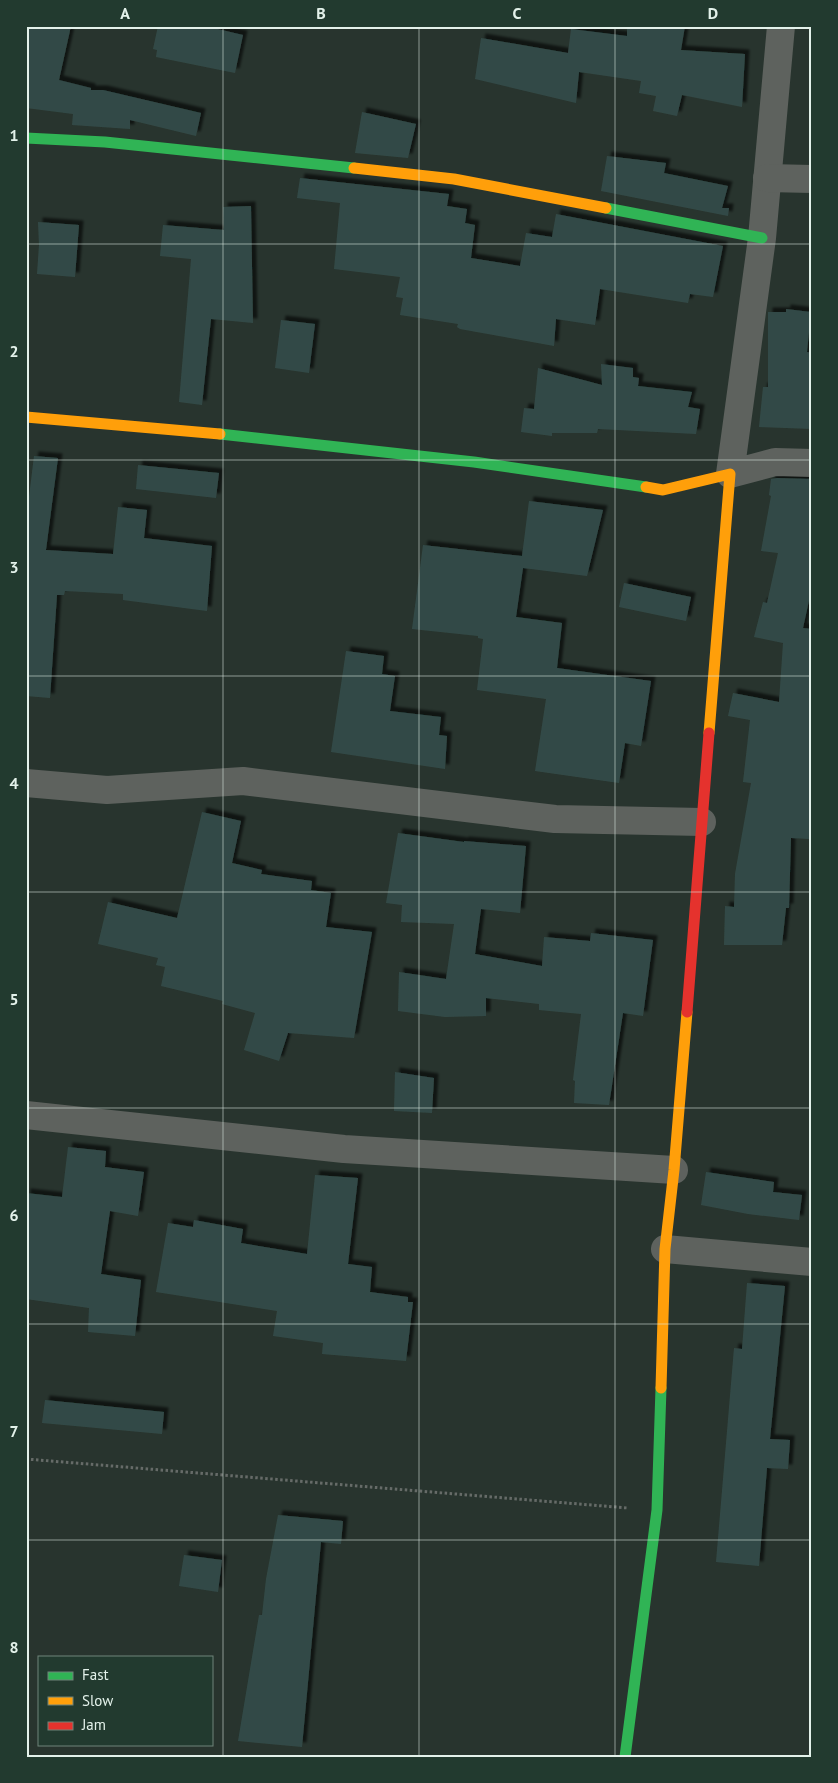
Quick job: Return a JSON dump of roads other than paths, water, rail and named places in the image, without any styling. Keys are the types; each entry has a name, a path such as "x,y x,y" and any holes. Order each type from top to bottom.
{"street":[{"path":"625,1757 656,1510 665,1249 674,1170 730,474 762,238 781,26"},
{"path":"26,138 105,142 454,179 762,238"},
{"path":"767,178 812,179"},
{"path":"26,417 161,427 425,457 663,490 775,462 812,463"},
{"path":"26,783 107,790 243,782 555,819 702,822"},
{"path":"26,1115 344,1149 674,1170"},
{"path":"665,1249 812,1262"}]}
